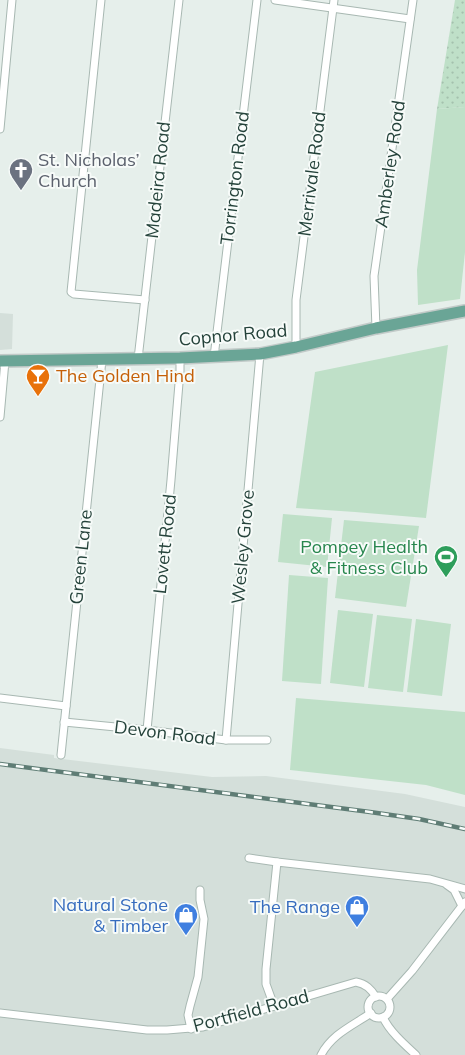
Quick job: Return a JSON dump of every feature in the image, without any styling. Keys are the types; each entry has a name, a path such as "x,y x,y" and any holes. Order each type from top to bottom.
{"main road":[{"name":"Copnor Road","path":"2,361 180,358 260,354 296,348 376,328 465,311"}],"street":[{"path":"0,129 12,0"},
{"path":"101,0 71,292 74,294 145,300"},
{"name":"Madeira Road","path":"138,359 179,0"},
{"name":"Torrington Road","path":"214,357 257,0"},
{"path":"275,0 334,4 410,19"},
{"name":"Amberley Road","path":"376,328 374,276 413,0"},
{"name":"Merrivale Road","path":"296,348 296,300 334,4"},
{"name":"Wesley Grove","path":"226,740 260,354"},
{"name":"Lovett Road","path":"147,730 171,480 180,358"},
{"name":"Green Lane","path":"61,755 102,360"},
{"path":"0,417 2,361"},
{"path":"0,698 66,706"},
{"name":"Devon Road","path":"64,722 226,740 266,740"},
{"path":"249,858 430,879 465,889"},
{"path":"274,1006 266,984 266,969 278,862"},
{"path":"387,999 412,971 464,904 454,890 445,883"},
{"path":"191,1028 188,1015 198,977 204,919 200,890"},
{"name":"Portfield Road","path":"0,1013 147,1030 167,1030 203,1027 356,982 362,983 372,990 376,997"},
{"path":"382,996 387,999 390,1007 384,1017 378,1018 369,1010 369,1004 376,997 382,996"},
{"path":"321,1055 333,1038 371,1013"},
{"path":"384,1017 401,1040 416,1055"}],"shaded area":[{"path":"0,313 13,314 12,349 0,350"},
{"path":"0,748 54,755 54,758 212,777 266,776 405,794 465,807 465,1055 0,1055"}],"green space":[{"path":"455,0 465,0 465,107 437,109"},
{"path":"465,107 465,252 460,299 418,305 417,270 437,109"},
{"path":"448,345 426,518 296,508 315,372"},
{"path":"283,514 332,518 327,567 278,562"},
{"path":"344,520 419,526 406,607 335,598"},
{"path":"289,575 328,578 321,684 282,681"},
{"path":"338,610 373,614 364,687 330,683"},
{"path":"377,615 412,619 403,692 368,688"},
{"path":"416,619 451,624 442,696 407,692"},
{"path":"296,698 465,712 465,795 426,785 290,770"}],"railway":[{"path":"0,764 370,812 419,819 465,829"}],"place":[{"name":"St. Nicholas’ Church","path":"21,191"},
{"name":"The Golden Hind","path":"38,397"},
{"name":"Pompey Health & Fitness Club","path":"446,578"},
{"name":"The Range","path":"357,928"},
{"name":"Natural Stone & Timber","path":"186,936"}]}
